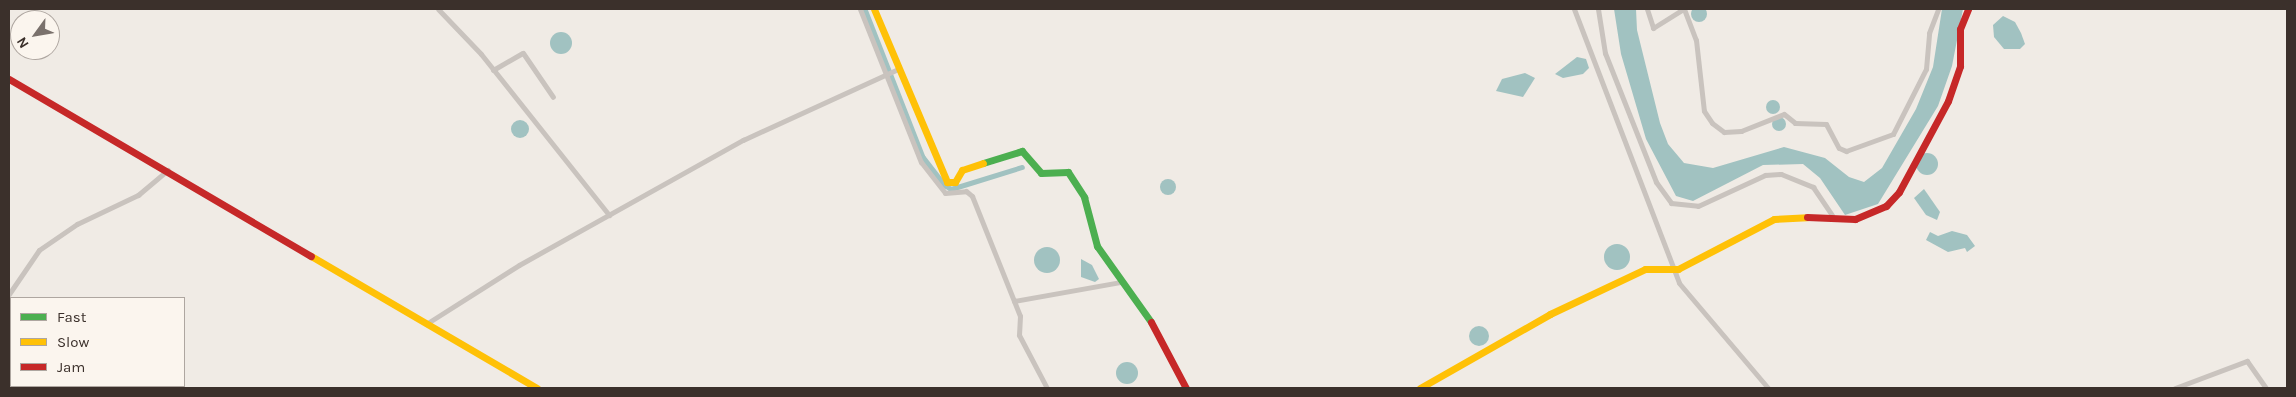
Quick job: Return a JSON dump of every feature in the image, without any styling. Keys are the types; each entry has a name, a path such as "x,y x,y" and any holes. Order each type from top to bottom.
{"street":[{"path":"438,9 494,70 609,215"},
{"path":"860,9 884,76 916,153 938,188 948,194 966,191 972,196 1022,324 1019,336 1047,388"},
{"path":"874,9 898,69 948,182 955,182 968,167 1022,151 1041,173 1068,172 1084,197 1097,246 1121,282 1148,317 1186,388"},
{"path":"1574,9 1679,283 1768,388"},
{"path":"1598,9 1605,54 1656,182 1671,203 1698,206 1765,175 1782,174 1814,187 1832,215"},
{"path":"1647,9 1654,28 1684,9 1696,40 1704,111 1718,129 1741,131 1784,114 1795,123 1826,124 1839,148 1846,151 1893,134 1926,69 1929,33 1938,9"},
{"path":"1420,388 1597,290 1645,268 1673,269 1774,219 1832,215 1867,217 1899,192 1954,84 1962,55 1960,29 1968,9"},
{"path":"494,70 523,53 553,97"},
{"path":"425,324 609,215 773,124 898,69"},
{"path":"9,79 169,170 425,324 537,388"},
{"path":"9,294 39,250 77,224 138,195 169,170"},
{"path":"1014,301 1121,282"},
{"path":"2175,388 2247,361 2266,388"}],"water":[{"path":"1699,6 1705,8 1707,14 1705,20 1699,22 1693,20 1691,14 1693,8"},
{"path":"1614,9 1636,9 1637,30 1660,123 1668,144 1684,163 1713,168 1784,147 1825,158 1849,177 1864,182 1882,168 1916,109 1933,67 1942,9 1963,9 1952,66 1938,106 1878,204 1845,215 1820,178 1803,164 1763,165 1693,201 1676,196 1646,139 1621,54"},
{"path":"2003,16 2015,22 2021,33 2025,44 2020,49 2004,49 1994,37 1993,25"},
{"path":"561,32 569,35 572,43 569,51 561,54 553,51 550,43 553,35"},
{"path":"1577,57 1586,59 1589,68 1583,74 1563,78 1555,74"},
{"path":"1525,73 1535,78 1523,97 1496,91 1502,79"},
{"path":"1770,100 1776,100 1780,107 1776,114 1770,114 1766,110 1766,104"},
{"path":"1776,117 1782,117 1786,124 1782,131 1776,131 1772,127 1772,121"},
{"path":"520,120 526,123 529,129 526,135 520,138 514,135 511,129 514,123"},
{"path":"1927,153 1937,160 1938,164 1931,174 1927,175 1917,168 1916,164 1923,154"},
{"path":"1168,179 1176,187 1168,195 1160,187"},
{"path":"1924,189 1940,212 1937,220 1926,215 1914,198"},
{"path":"1952,231 1967,235 1975,246 1967,252 1965,248 1948,252 1926,240 1930,232 1938,236"},
{"path":"1617,244 1626,248 1630,257 1626,266 1617,270 1608,266 1604,257 1608,248"},
{"path":"1047,247 1056,251 1060,260 1056,269 1047,273 1038,269 1034,260 1038,251"},
{"path":"1081,259 1092,265 1099,279 1095,282 1081,277"},
{"path":"1479,326 1486,329 1489,336 1486,343 1479,346 1472,343 1469,336 1472,329"},
{"path":"1127,362 1137,369 1138,373 1131,383 1127,384 1117,377 1116,373 1123,363"}],"waterway":[{"path":"865,9 923,157 945,185 951,189 1022,167"}],"traffic: fast":[{"path":"983,163 1022,151 1041,173 1068,172 1084,197 1097,246 1151,322"}],"traffic: slow":[{"path":"874,9 947,182 955,182 962,170 983,163"},
{"path":"1420,388 1550,314 1645,269 1678,269 1774,219 1807,217"},
{"path":"311,256 537,388"}],"traffic: jam":[{"path":"1807,217 1855,219 1886,206 1899,192 1948,101 1960,66 1960,29 1968,9"},
{"path":"9,79 311,256"},
{"path":"1151,322 1186,388"}]}
